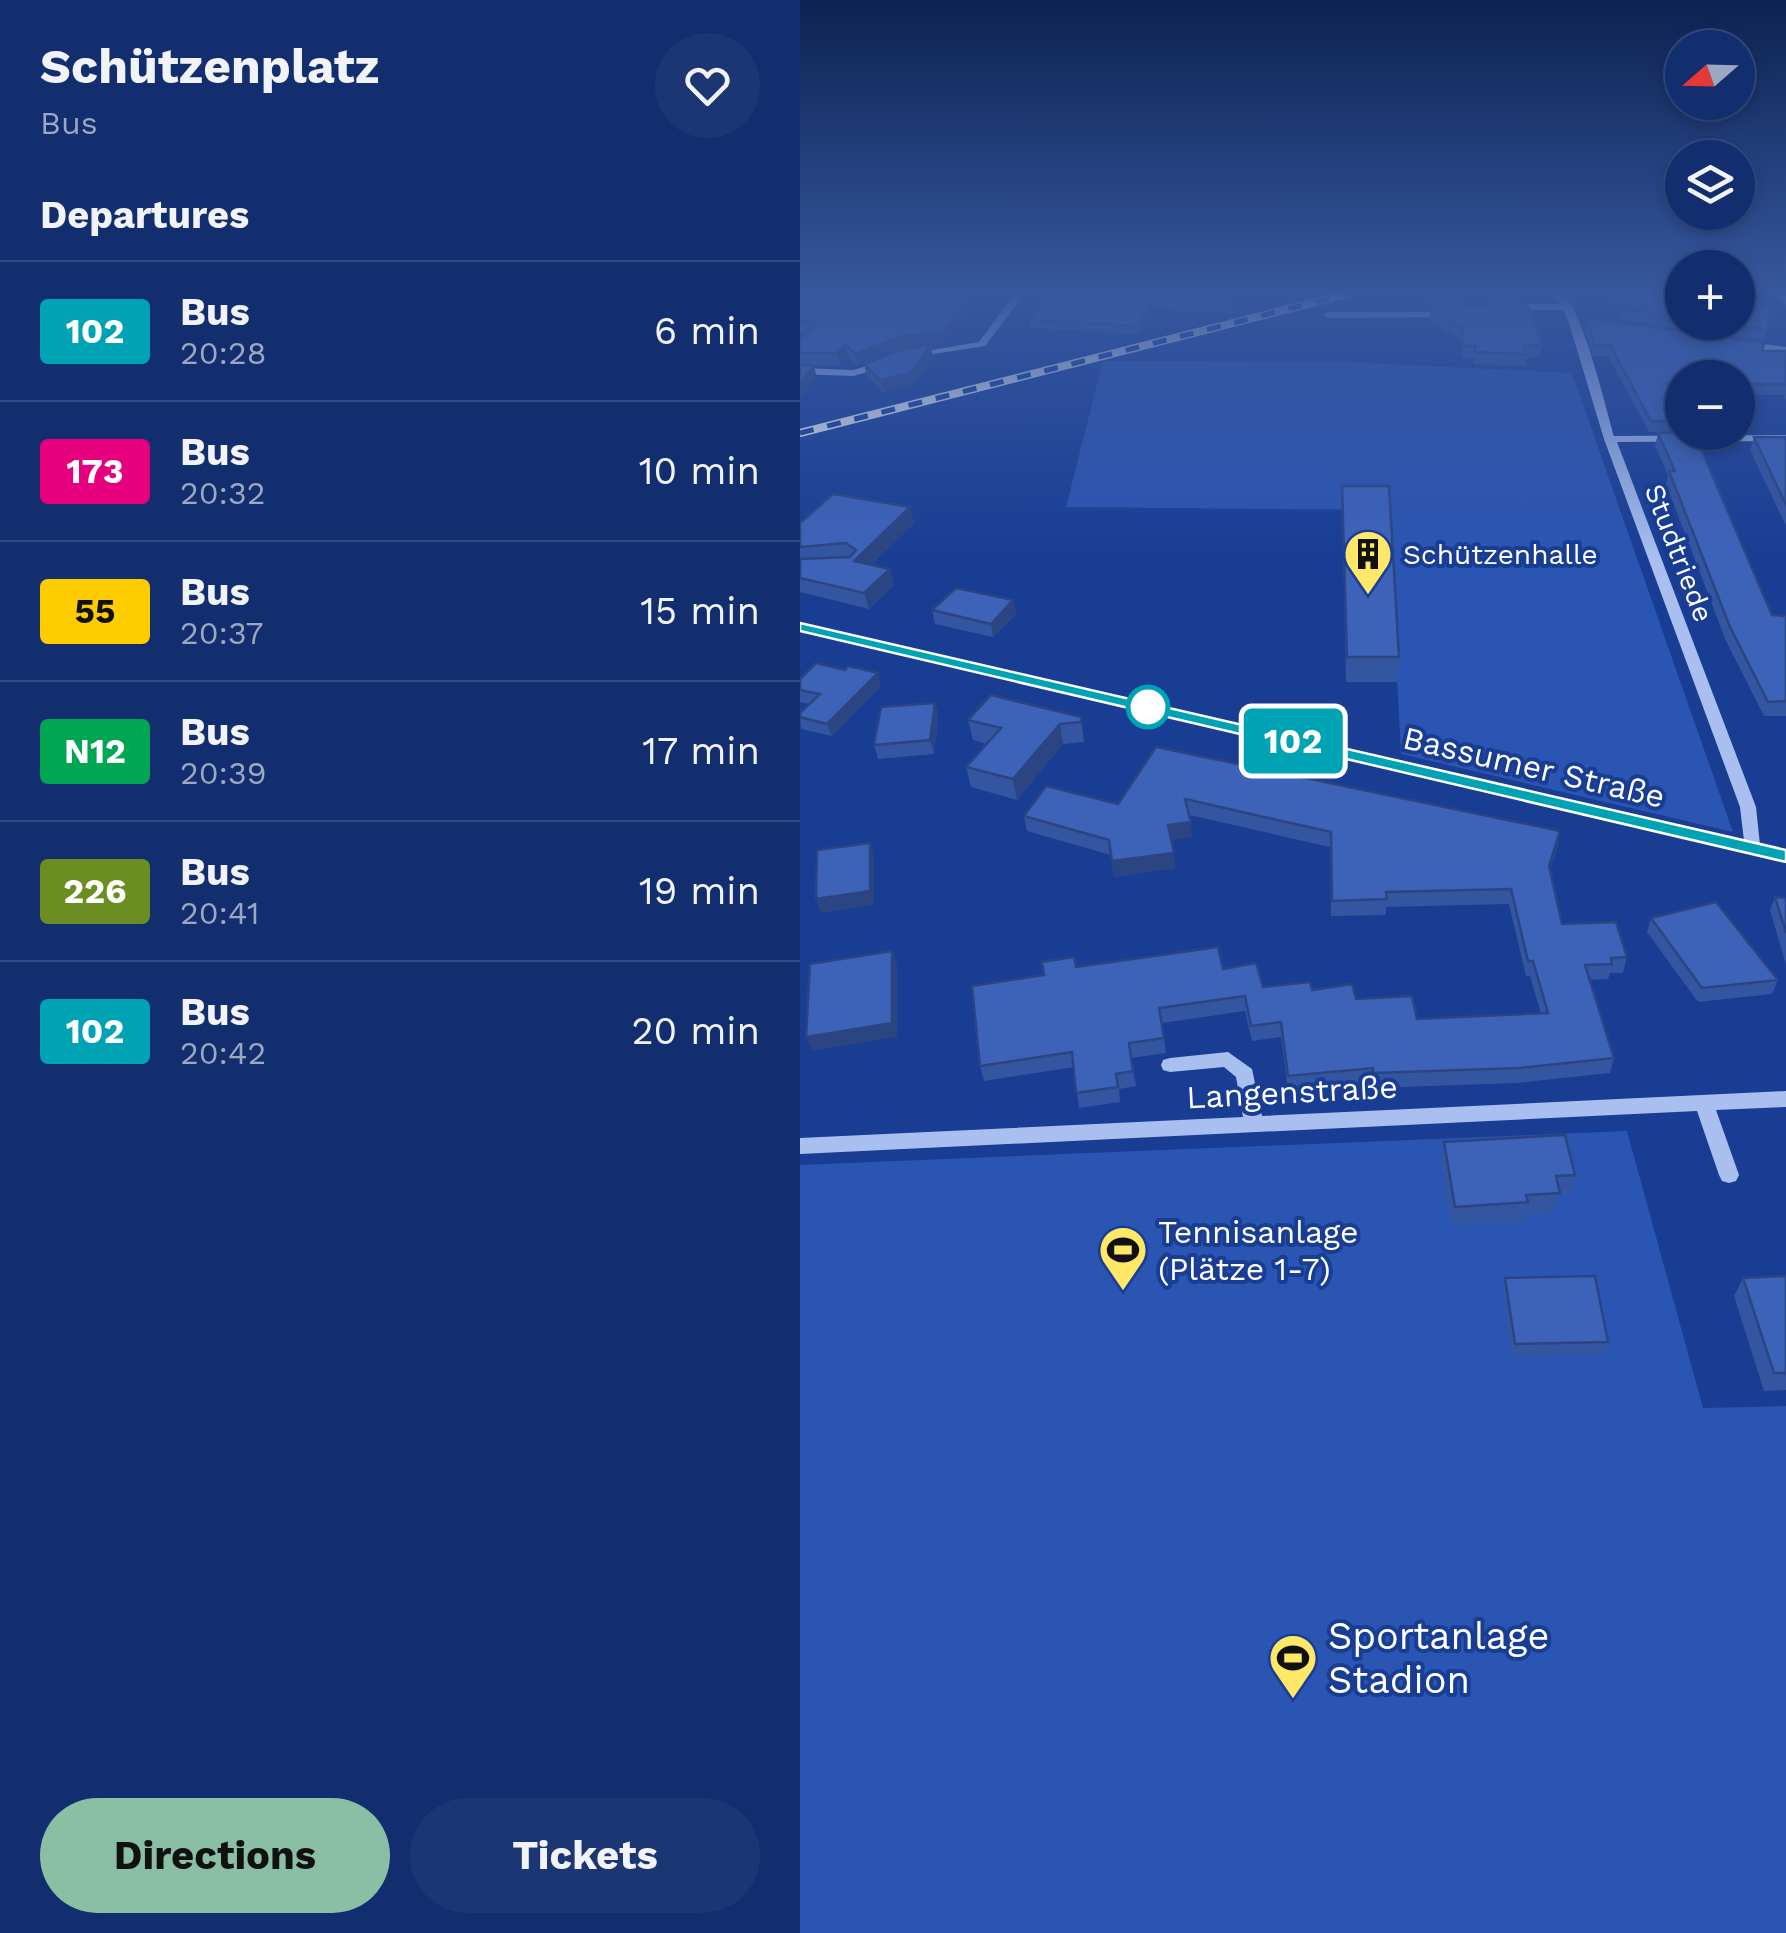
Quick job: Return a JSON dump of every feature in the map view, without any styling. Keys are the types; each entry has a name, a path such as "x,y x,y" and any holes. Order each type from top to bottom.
{"street":[{"name":"Studtriede","path":"1591,378 1748,806 1753,849"},
{"path":"1610,439 1786,438"},
{"name":"Bassumer Straße","path":"800,628 1786,856"},
{"path":"1170,1065 1228,1059 1245,1074 1254,1124"},
{"name":"Langenstraße","path":"800,1146 1786,1099"},
{"path":"1704,1102 1729,1175"}],"shaded area":[{"path":"1099,378 1574,378 1733,832 1401,754 1388,510 1066,507"},
{"name":"Sportanlage Stadion","path":"1627,1131 1703,1408 1786,1406 1786,1933 800,1933 800,1165"}],"building":[{"path":"1628,378 1665,378 1665,421 1651,421"},
{"path":"1755,378 1786,378 1786,384 1755,384"},
{"path":"1755,437 1786,437 1786,505 1755,439"},
{"path":"1666,450 1702,450 1772,615 1786,616 1786,701 1768,702 1730,627 1669,471 1675,471"},
{"name":"Schützenhalle","path":"1342,486 1389,486 1399,657 1347,657"},
{"path":"833,494 910,507 854,561 890,569 864,593 800,578 800,559 850,557 856,550 846,543 800,547 800,523"},
{"path":"956,588 1013,600 991,624 932,610"},
{"path":"816,663 878,673 827,724 800,717 820,694 800,690 800,679"},
{"path":"991,695 1081,717 1081,722 1060,724 1013,779 966,767 1001,728 968,720"},
{"path":"935,703 930,740 874,745 881,707"},
{"path":"1156,747 1560,831 1549,866 1562,924 1616,922 1627,957 1611,958 1612,964 1585,965 1614,1058 1520,1068 1373,1073 1373,1068 1288,1076 1281,1022 1251,1026 1245,996 1159,1008 1164,1038 1129,1043 1133,1071 1116,1074 1118,1087 1076,1093 1072,1052 980,1066 972,986 1044,975 1042,962 1074,957 1076,967 1218,947 1223,969 1256,963 1263,987 1310,982 1312,990 1352,984 1356,999 1412,996 1417,1019 1548,1013 1533,961 1528,961 1511,889 1386,892 1387,899 1332,901 1331,832 1185,799 1191,822 1168,825 1174,853 1112,861 1109,840 1024,816 1046,786 1118,804"},
{"path":"870,843 870,891 816,899 817,850"},
{"path":"1775,897 1786,898 1786,933"},
{"path":"1716,902 1778,980 1702,988 1651,918"},
{"path":"892,951 892,1023 806,1037 810,964"},
{"path":"1565,1135 1575,1175 1556,1176 1560,1193 1526,1195 1528,1202 1455,1207 1444,1142"},
{"path":"1595,1276 1608,1342 1515,1344 1505,1278"},
{"path":"1786,1276 1786,1373 1774,1373 1743,1278"}],"railway":[{"path":"800,433 1016,378"}],"bus line":[{"name":"102","path":"800,627 1786,856"}],"place":[{"name":"Schützenhalle","path":"1368,596"},
{"name":"Tennisanlage (Plätze 1-7)","path":"1123,1292"},
{"name":"Sportanlage Stadion","path":"1293,1700"}]}
